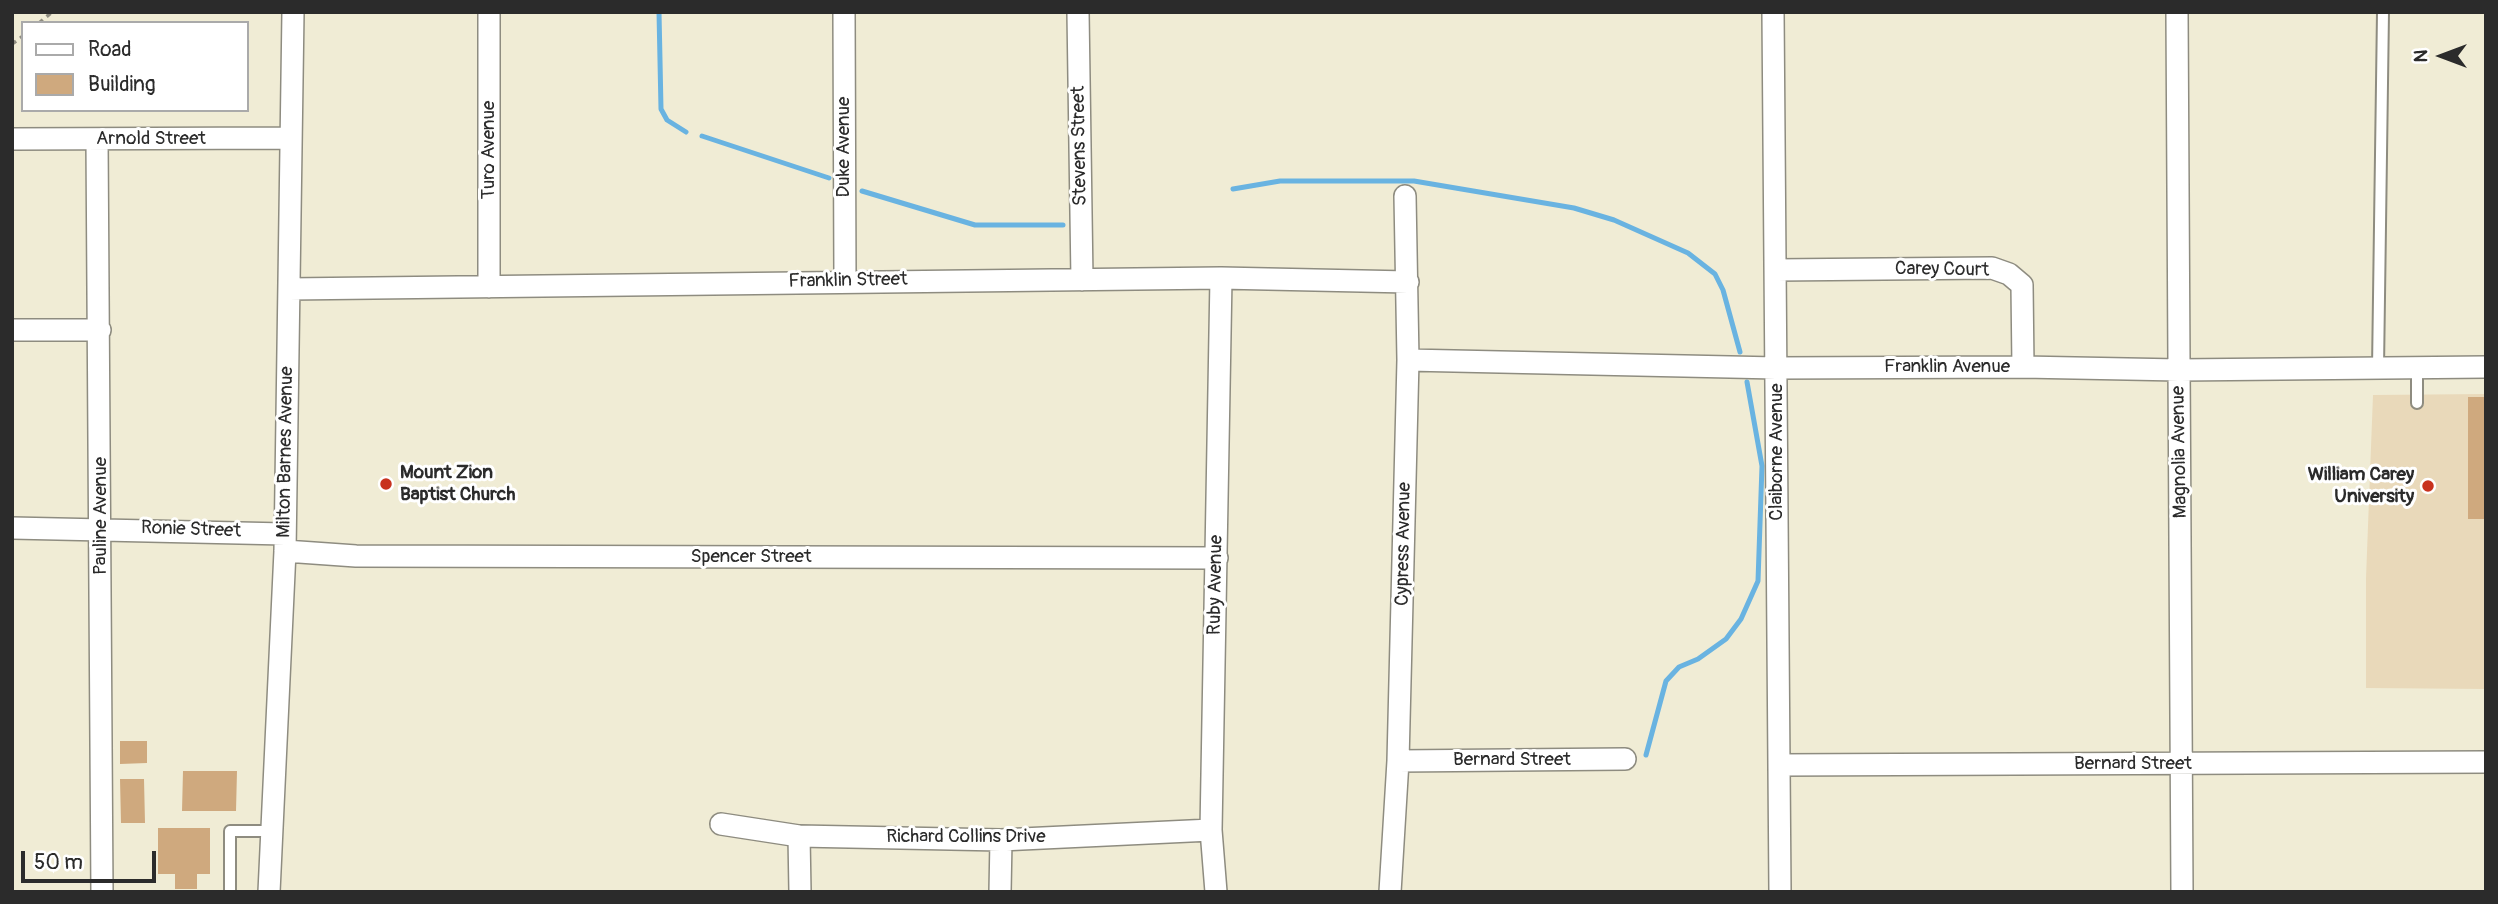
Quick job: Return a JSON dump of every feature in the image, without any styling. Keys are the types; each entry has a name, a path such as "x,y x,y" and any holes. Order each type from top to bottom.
{"street":[{"name":"Milton Barnes Avenue","path":"269,892 285,543 293,12"},
{"name":"Turo Avenue","path":"489,12 489,287"},
{"name":"Duke Avenue","path":"844,12 845,281"},
{"name":"Stevens Street","path":"1078,12 1083,279"},
{"name":"Claiborne Avenue","path":"1773,12 1780,892"},
{"name":"Magnolia Avenue","path":"2177,12 2182,892"},
{"name":"Arnold Street","path":"12,139 290,138"},
{"name":"Pauline Avenue","path":"97,140 102,892"},
{"name":"Cypress Avenue","path":"1390,892 1398,761 1408,360 1405,196"},
{"name":"Carey Court","path":"1776,271 1992,268 2009,274 2022,285 2023,367"},
{"name":"Franklin Street","path":"289,289 1221,278 1408,282"},
{"name":"Ruby Avenue","path":"1216,892 1211,830 1221,278"},
{"path":"12,330 100,330"},
{"name":"Franklin Avenue","path":"1408,360 1776,368 2023,367 2179,370 2486,367"},
{"name":"Ronie Street","path":"12,528 101,527 285,543"},
{"name":"Spencer Street","path":"285,543 370,556 1217,558"},
{"name":"Bernard Street","path":"1398,761 1625,759"},
{"name":"Bernard Street","path":"1780,765 2486,762"},
{"name":"Richard Collins Drive","path":"721,824 799,836 1001,840 1211,830"},
{"path":"799,836 800,892"},
{"path":"1000,892 1001,840"}],"lane":[{"path":"2378,368 2383,12"},
{"path":"2417,368 2417,403"},
{"path":"230,892 230,831 272,831"}],"shaded area":[{"name":"William Carey University","path":"2486,394 2486,689 2366,688 2366,578 2373,395"}],"building":[{"path":"2468,397 2486,397 2486,519 2468,519"},
{"path":"120,741 147,741 147,763 120,764"},
{"path":"183,771 237,771 236,811 182,811"},
{"path":"120,779 144,779 145,823 121,823"},
{"path":"158,828 210,828 210,874 197,874 197,889 175,889 175,874 158,874"}],"waterway":[{"path":"659,12 661,109 667,120 686,132"},
{"path":"702,136 829,178"},
{"path":"1233,189 1280,181 1414,181 1574,208 1614,220 1688,253 1715,274 1723,290 1740,352"},
{"path":"862,191 975,225 1063,225"},
{"path":"1646,755 1666,681 1679,667 1698,659 1726,639 1741,619 1758,581 1762,466 1747,382"}],"place":[{"name":"Mount Zion Baptist Church","path":"386,484"},
{"name":"William Carey University","path":"2428,486"}]}
